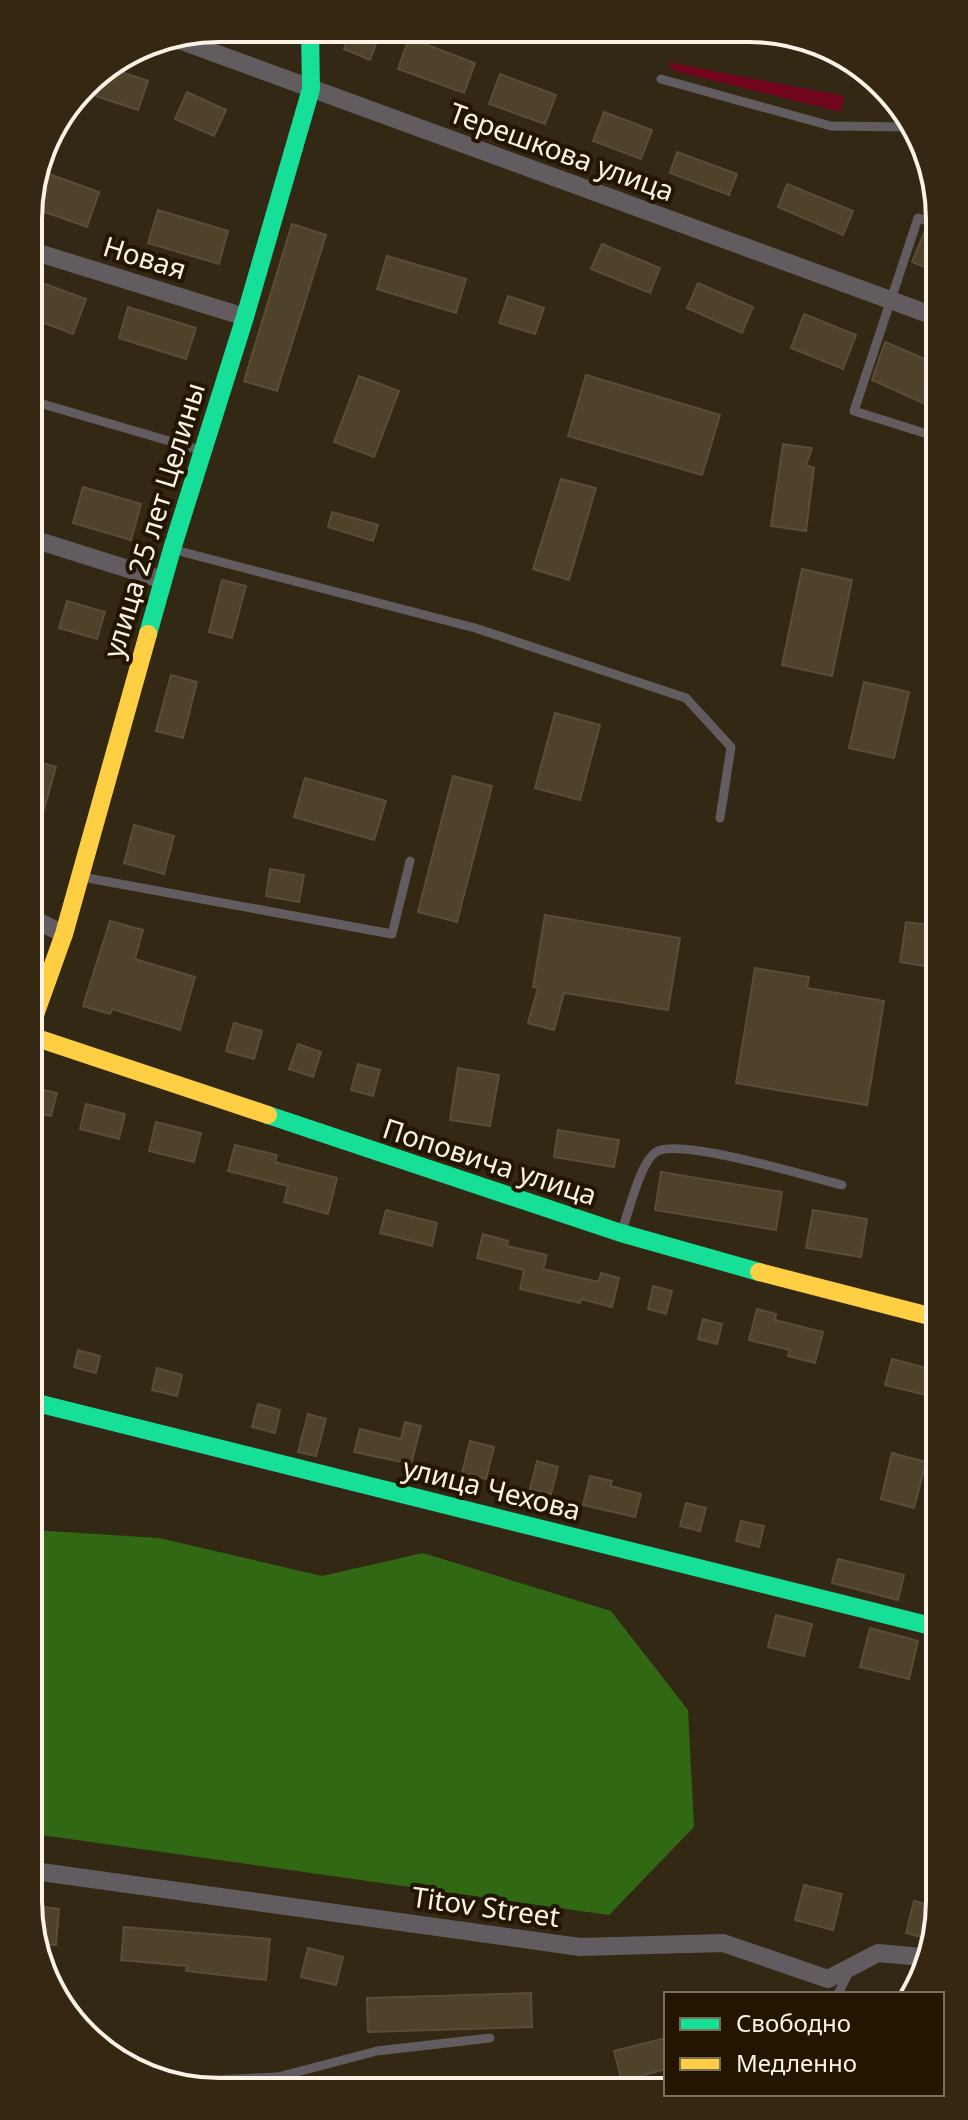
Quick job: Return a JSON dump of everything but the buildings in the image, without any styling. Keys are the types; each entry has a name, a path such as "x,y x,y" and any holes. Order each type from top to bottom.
{"street":[{"name":"улица 25 лет Целины","path":"42,995 64,934 172,549 245,317 311,89 310,42"},
{"name":"Терешкова улица","path":"190,44 926,313"},
{"name":"Новая","path":"42,254 245,317"},
{"path":"42,542 163,580"},
{"path":"42,923 64,934"},
{"name":"Поповича улица","path":"42,1040 621,1233 800,1284 926,1315"},
{"name":"улица Чехова","path":"42,1404 926,1625"},
{"name":"Titov Street","path":"42,1872 580,1947 723,1943 828,1979 878,1953 917,1957"}],"lane":[{"path":"661,79 831,126 900,127"},
{"path":"926,220 918,218 854,411 926,434"},
{"path":"42,404 203,451"},
{"path":"172,549 475,628 686,698 731,747 720,818"},
{"path":"79,877 392,934 410,861"},
{"path":"621,1233 646,1165 655,1152 670,1147 713,1153 842,1185"},
{"path":"839,1992 851,1967"},
{"path":"256,2078 278,2077 377,2051 490,2038"}],"shaded area":[{"path":"667,62 844,96 841,112 674,71"},
{"path":"42,1531 159,1538 322,1576 423,1553 611,1611 688,1710 694,1827 609,1915 42,1835"}],"traffic: fast":[{"path":"148,634 311,89 310,42"},
{"path":"268,1115 621,1233 759,1272"},
{"path":"42,1404 926,1625"}],"traffic: slow":[{"path":"42,995 64,934 148,634"},
{"path":"42,1040 268,1115"},
{"path":"759,1272 926,1315"}]}
